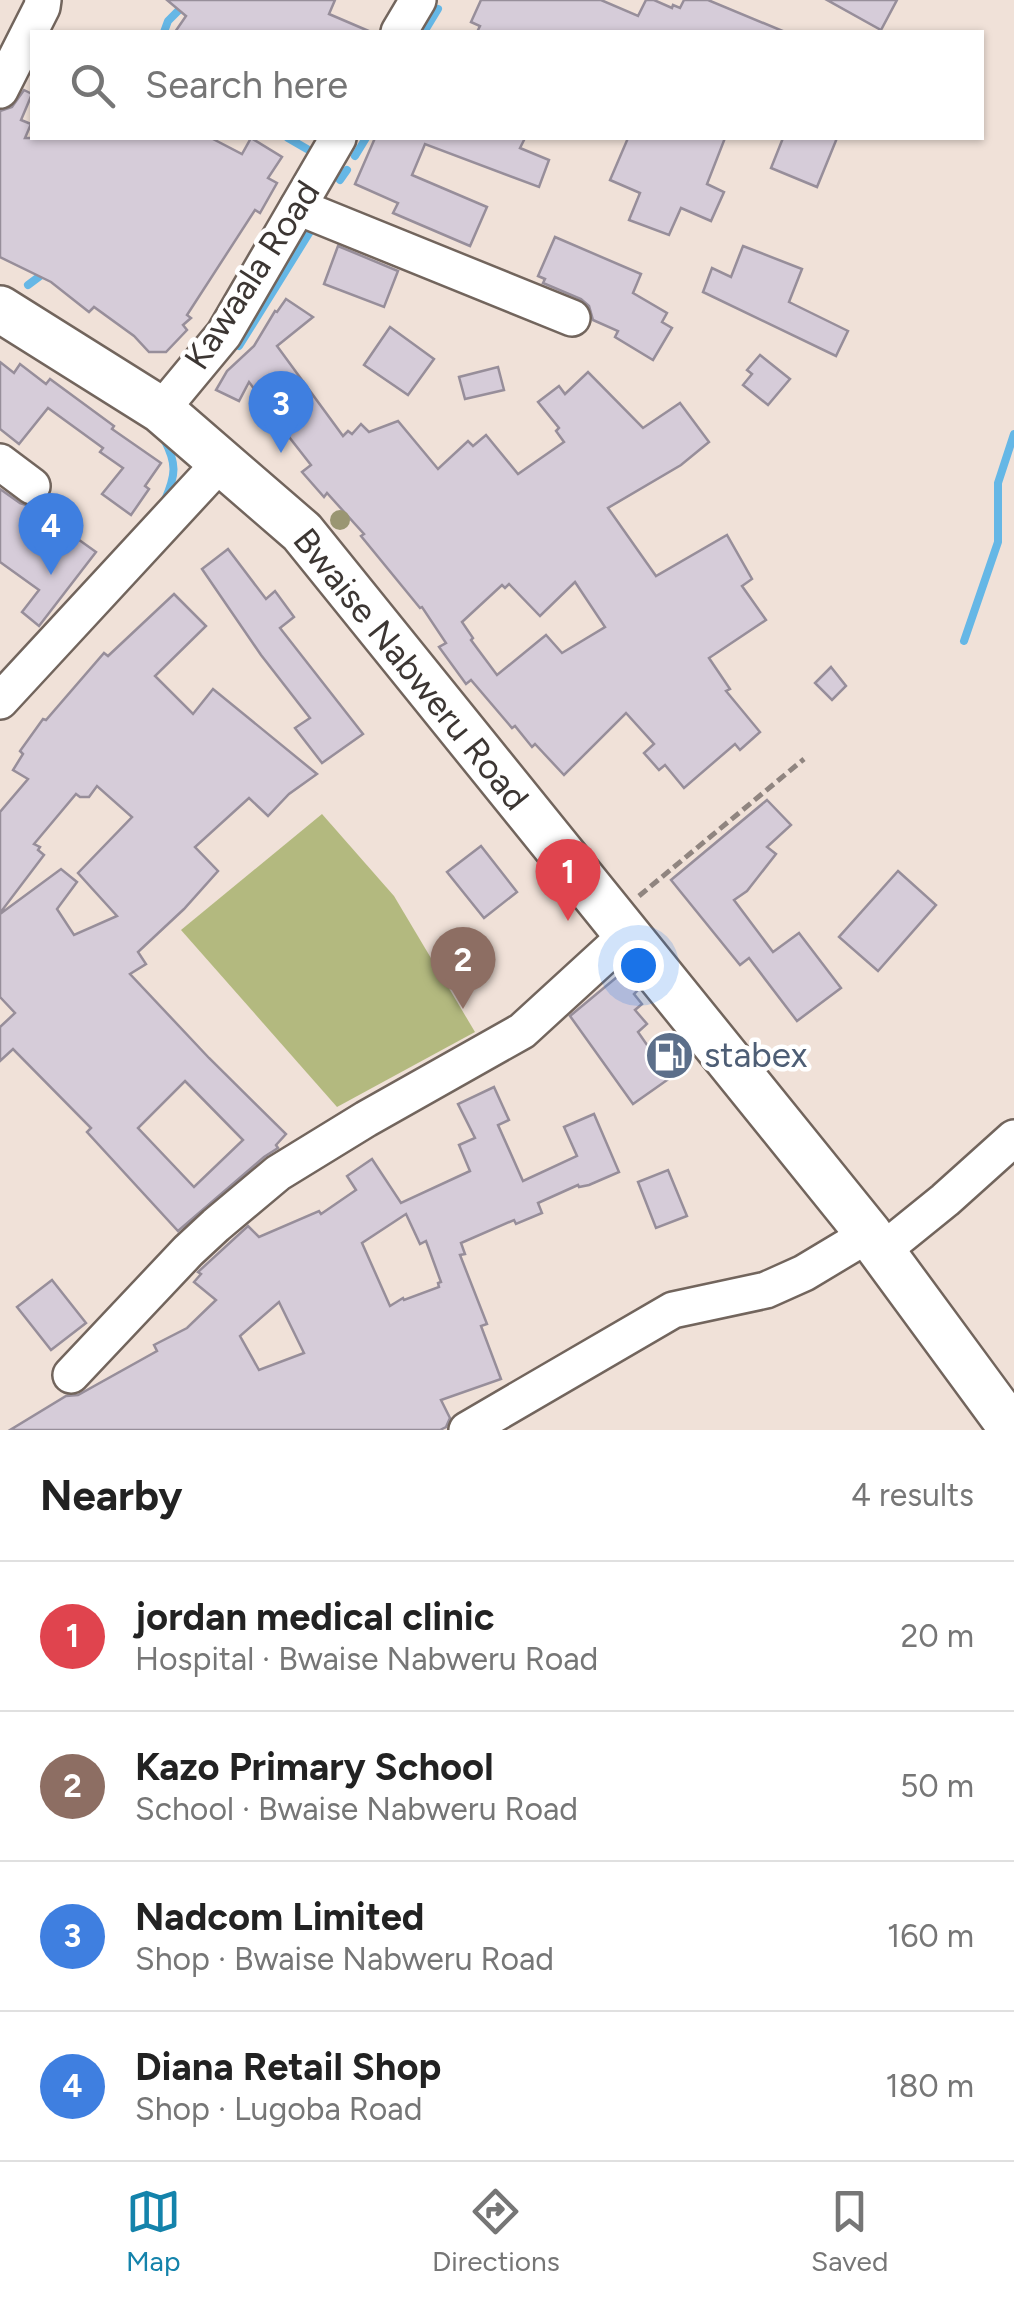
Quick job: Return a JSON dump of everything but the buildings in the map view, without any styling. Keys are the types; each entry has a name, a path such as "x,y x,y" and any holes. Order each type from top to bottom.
{"main road":[{"name":"Bwaise Nabweru Road","path":"0,309 160,410 302,532 875,1243 1014,1430"}],"street":[{"path":"30,30 43,0"},
{"path":"400,30 418,0"},
{"path":"0,90 30,31"},
{"name":"Kawaala Road","path":"160,410 224,334 337,140"},
{"path":"298,208 572,318"},
{"path":"0,702 222,461"},
{"path":"0,462 32,486"},
{"path":"71,1375 188,1251 278,1173 522,1031 621,926"},
{"path":"467,1430 673,1310 766,1290 875,1243 944,1200 1014,1138"}],"path":[{"path":"621,926 804,759"}],"green space":[{"path":"322,814 394,896 475,1032 337,1107 181,930"}],"waterway":[{"path":"165,30 168,21 189,0"},
{"path":"425,30 438,9"},
{"path":"291,140 307,149"},
{"path":"355,156 365,140"},
{"path":"340,180 347,170"},
{"path":"239,346 316,222"},
{"path":"28,285 44,273"},
{"path":"964,641 998,542 998,483 1014,434"},
{"path":"164,439 174,469 165,500"}],"place":[{"name":"Nadcom Limited","path":"281,453"},
{"name":"Diana Retail Shop","path":"51,575"},
{"name":"jordan medical clinic","path":"568,921"},
{"name":"Kazo Primary School","path":"463,1009"},
{"name":"stabex","path":"669,1055"}]}
